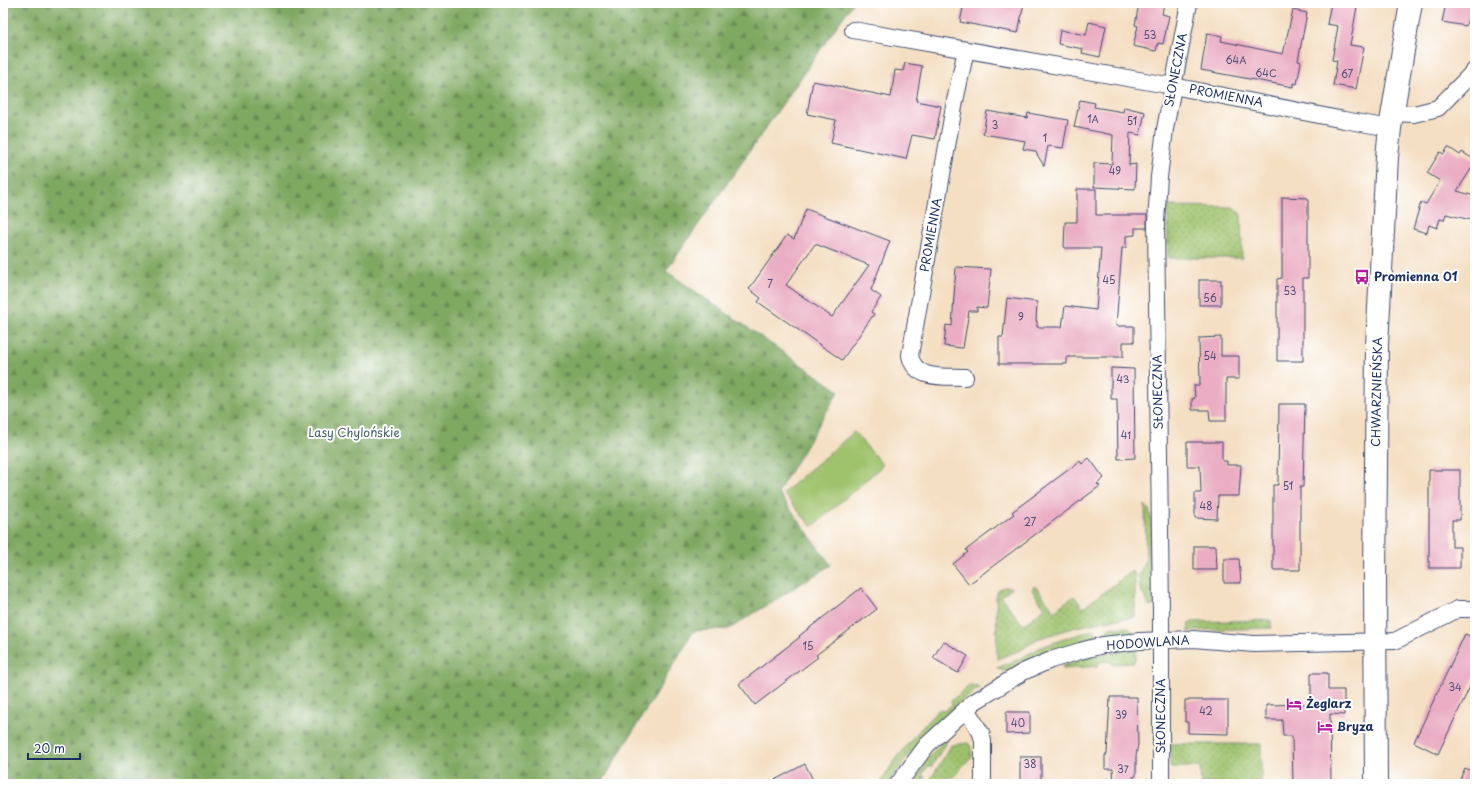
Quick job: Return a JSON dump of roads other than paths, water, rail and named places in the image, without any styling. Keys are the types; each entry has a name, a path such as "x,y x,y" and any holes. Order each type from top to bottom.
{"main road":[{"name":"CHWARZNIEŃSKA","path":"1376,784 1377,345 1387,165 1392,120 1411,3"}],"street":[{"name":"SŁONECZNA","path":"1161,784 1156,222 1159,177 1165,129 1189,3"},
{"name":"PROMIENNA","path":"853,30 1173,86 1340,120 1392,120 1438,108 1475,70"},
{"name":"PROMIENNA","path":"965,377 933,376 922,372 916,369 911,362 910,355 954,101 966,50"},
{"name":"HODOWLANA","path":"898,784 927,745 966,709 1023,672 1051,660 1103,645 1140,641 1193,639 1254,644 1396,641 1458,609 1475,609"},
{"path":"966,709 981,733 983,741 983,784"}],"place":[{"name":"Promienna 01","path":"1362,277"},
{"name":"Żeglarz","path":"1294,704"},
{"name":"Bryza","path":"1325,727"}],"park label":[{"name":"Lasy Chylońskie","path":"354,433"}]}
